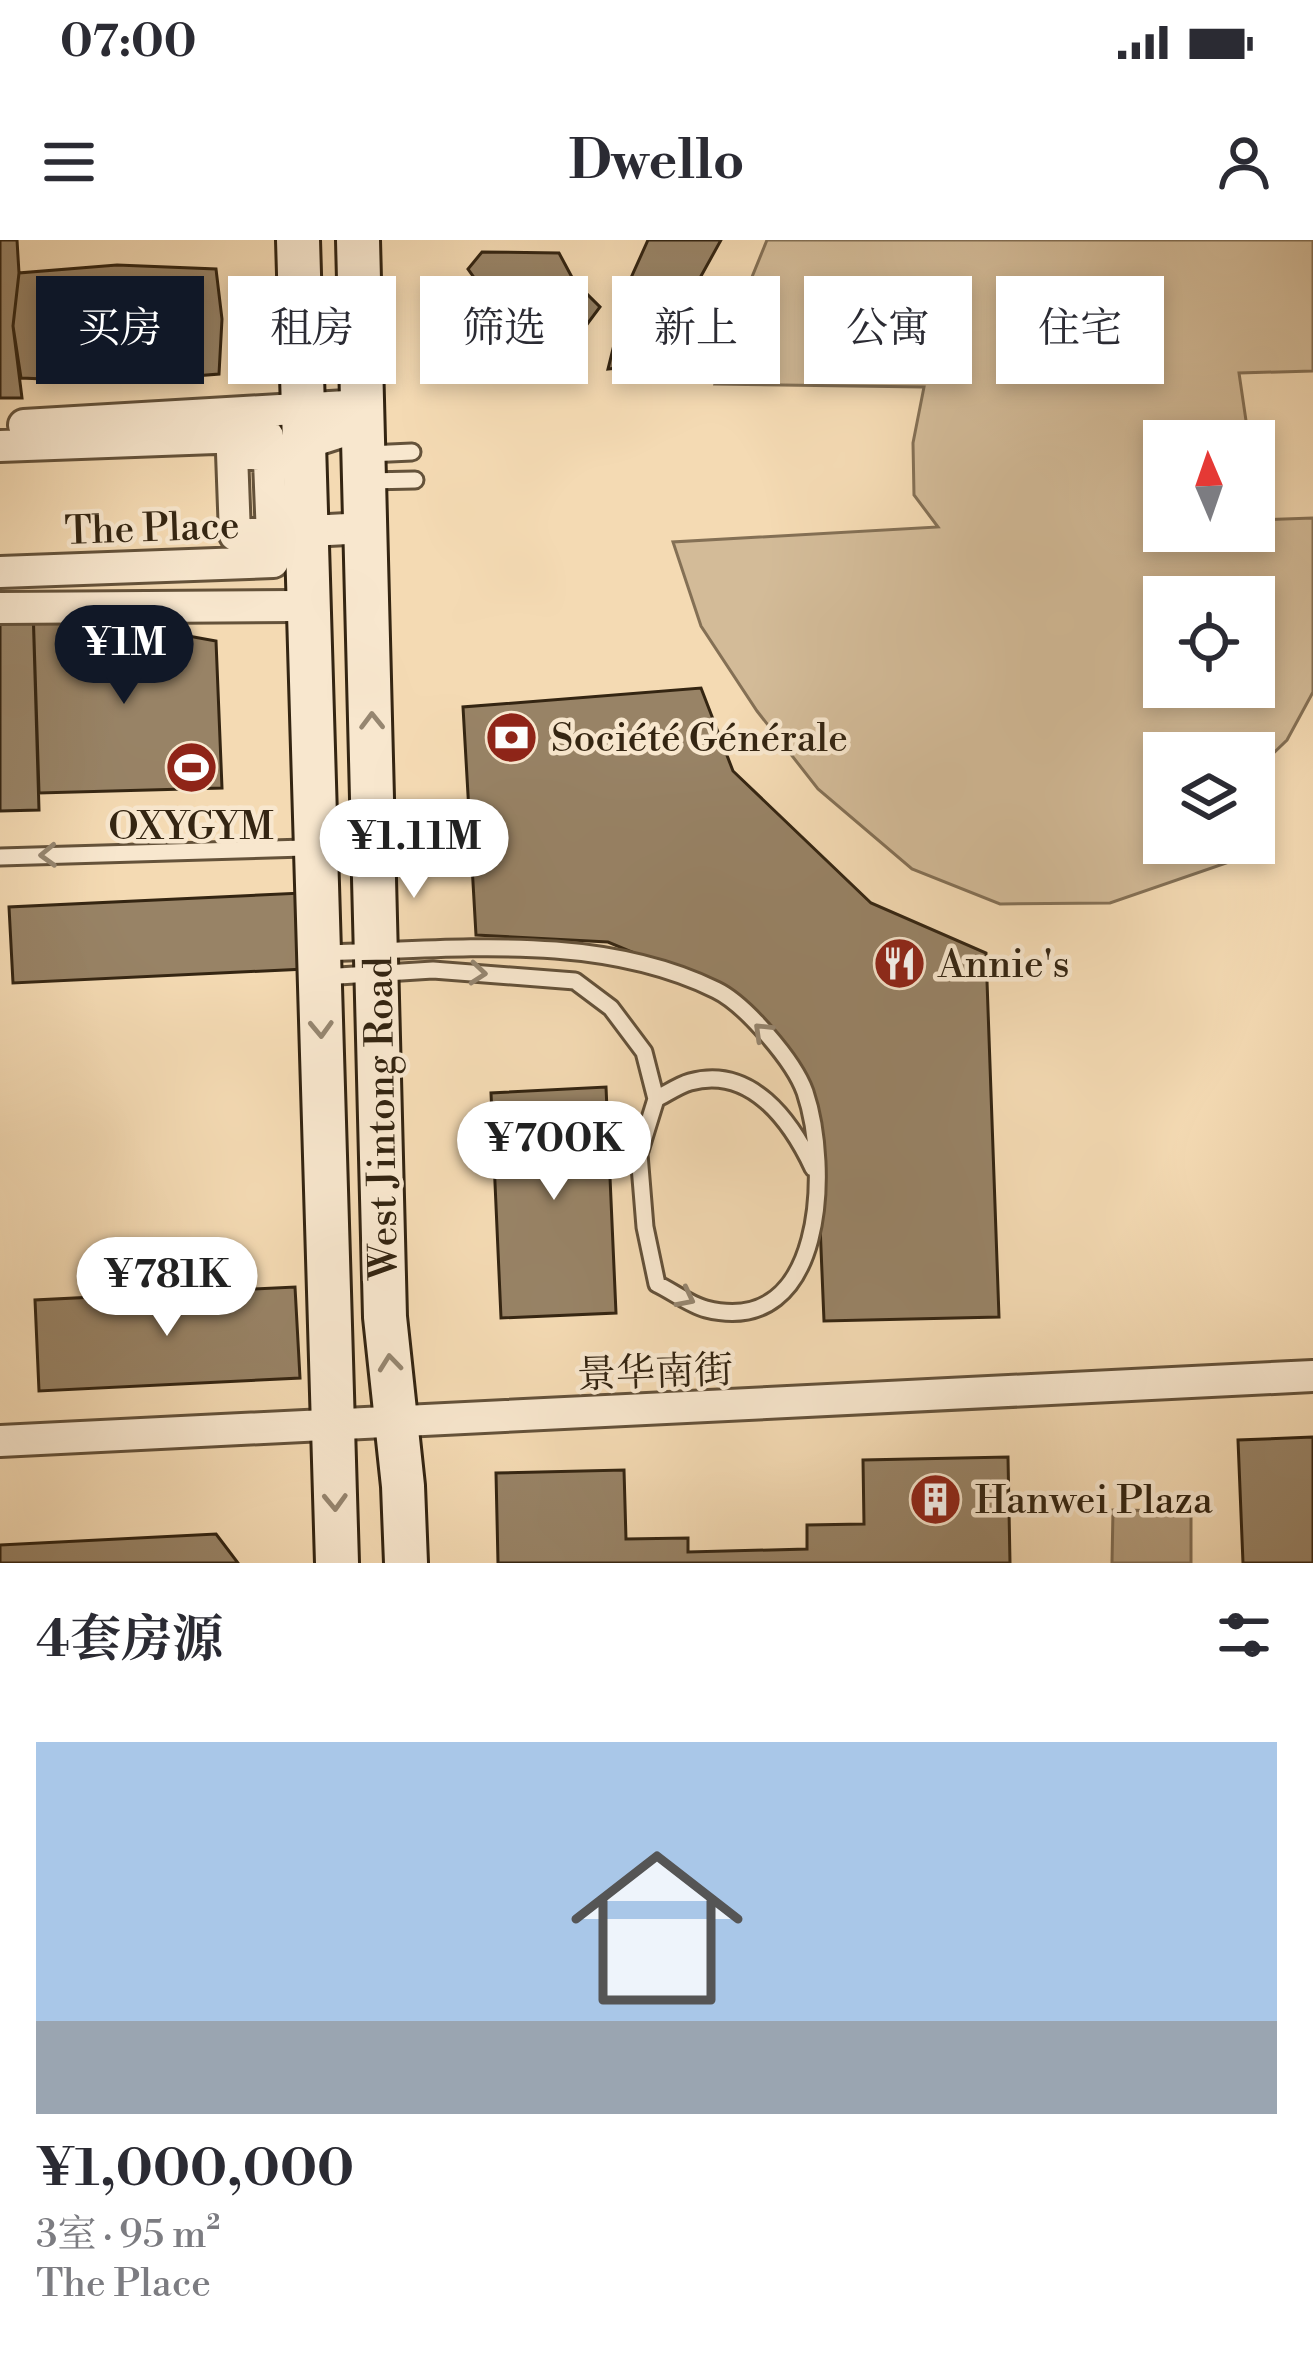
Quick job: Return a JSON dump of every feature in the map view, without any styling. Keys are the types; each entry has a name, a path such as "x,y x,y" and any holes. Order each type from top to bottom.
{"main road":[{"name":"West Jintong Road","path":"298,240 289,531 316,848 337,1563"},
{"name":"West Jintong Road","path":"358,240 385,1317 406,1563"}],"street":[{"path":"0,426 364,442"},
{"path":"292,436 232,453 235,535 366,528"},
{"name":"The Place","path":"0,446 292,436"},
{"name":"The Place","path":"0,572 273,562 289,531"},
{"path":"0,608 293,606"},
{"name":"景华南街","path":"0,1441 1313,1376"}],"lane":[{"path":"364,442 412,452"},
{"path":"364,442 415,480"},
{"path":"0,857 375,846"},
{"path":"319,965 375,964 420,946 596,954 655,966 721,992 777,1046 804,1087 817,1137 808,1252 787,1291 754,1310 706,1309 657,1284 645,1227 639,1154 656,1099 644,1052 611,1008 575,981 375,964 319,965"},
{"path":"656,1099 690,1082 722,1079 760,1093 796,1133 816,1177"}],"shaded area":[{"path":"767,240 1313,240 1313,371 1239,373 1246,420 1143,420 1143,552 1275,552 1275,519 1313,518 1313,692 1287,740 1275,752 1275,732 1143,732 1143,864 1223,864 1110,903 1000,904 912,869 818,789 757,711 701,626 673,542 938,527 914,495 913,443 924,387 715,384 780,384 780,276 752,276"},
{"path":"1113,1510 1191,1511 1191,1563 1112,1563"}],"building":[{"path":"0,240 17,240 13,326 22,398 0,398"},
{"path":"648,240 721,240 701,276 632,276"},
{"path":"482,252 559,253 571,276 473,276 468,269"},
{"path":"117,265 216,269 222,319 219,374 204,375 204,276 36,276 36,379 21,378 13,326 19,273"},
{"path":"588,295 600,307 588,323"},
{"path":"33,608 216,641 222,788 39,793"},
{"path":"33,608 39,810 0,811 0,611"},
{"path":"701,688 733,771 871,903 986,953 999,1317 824,1321 816,1128 777,1046 737,996 608,942 476,935 463,707"},
{"path":"302,893 305,969 13,983 9,907"},
{"path":"606,1087 616,1313 501,1318 491,1093"},
{"path":"295,1287 300,1378 39,1391 35,1300"},
{"path":"1313,1437 1313,1563 1243,1563 1238,1440"},
{"name":"Hanwei Plaza","path":"1008,1457 1010,1563 498,1563 496,1473 624,1470 626,1539 688,1538 688,1552 807,1549 807,1525 864,1524 863,1460"},
{"path":"216,1534 238,1563 0,1563 0,1545"}],"place":[{"name":"Société Générale","path":"512,737"},
{"name":"OXYGYM","path":"191,768"},
{"name":"Annie's","path":"899,963"},
{"name":"Hanwei Plaza","path":"936,1499"}]}
